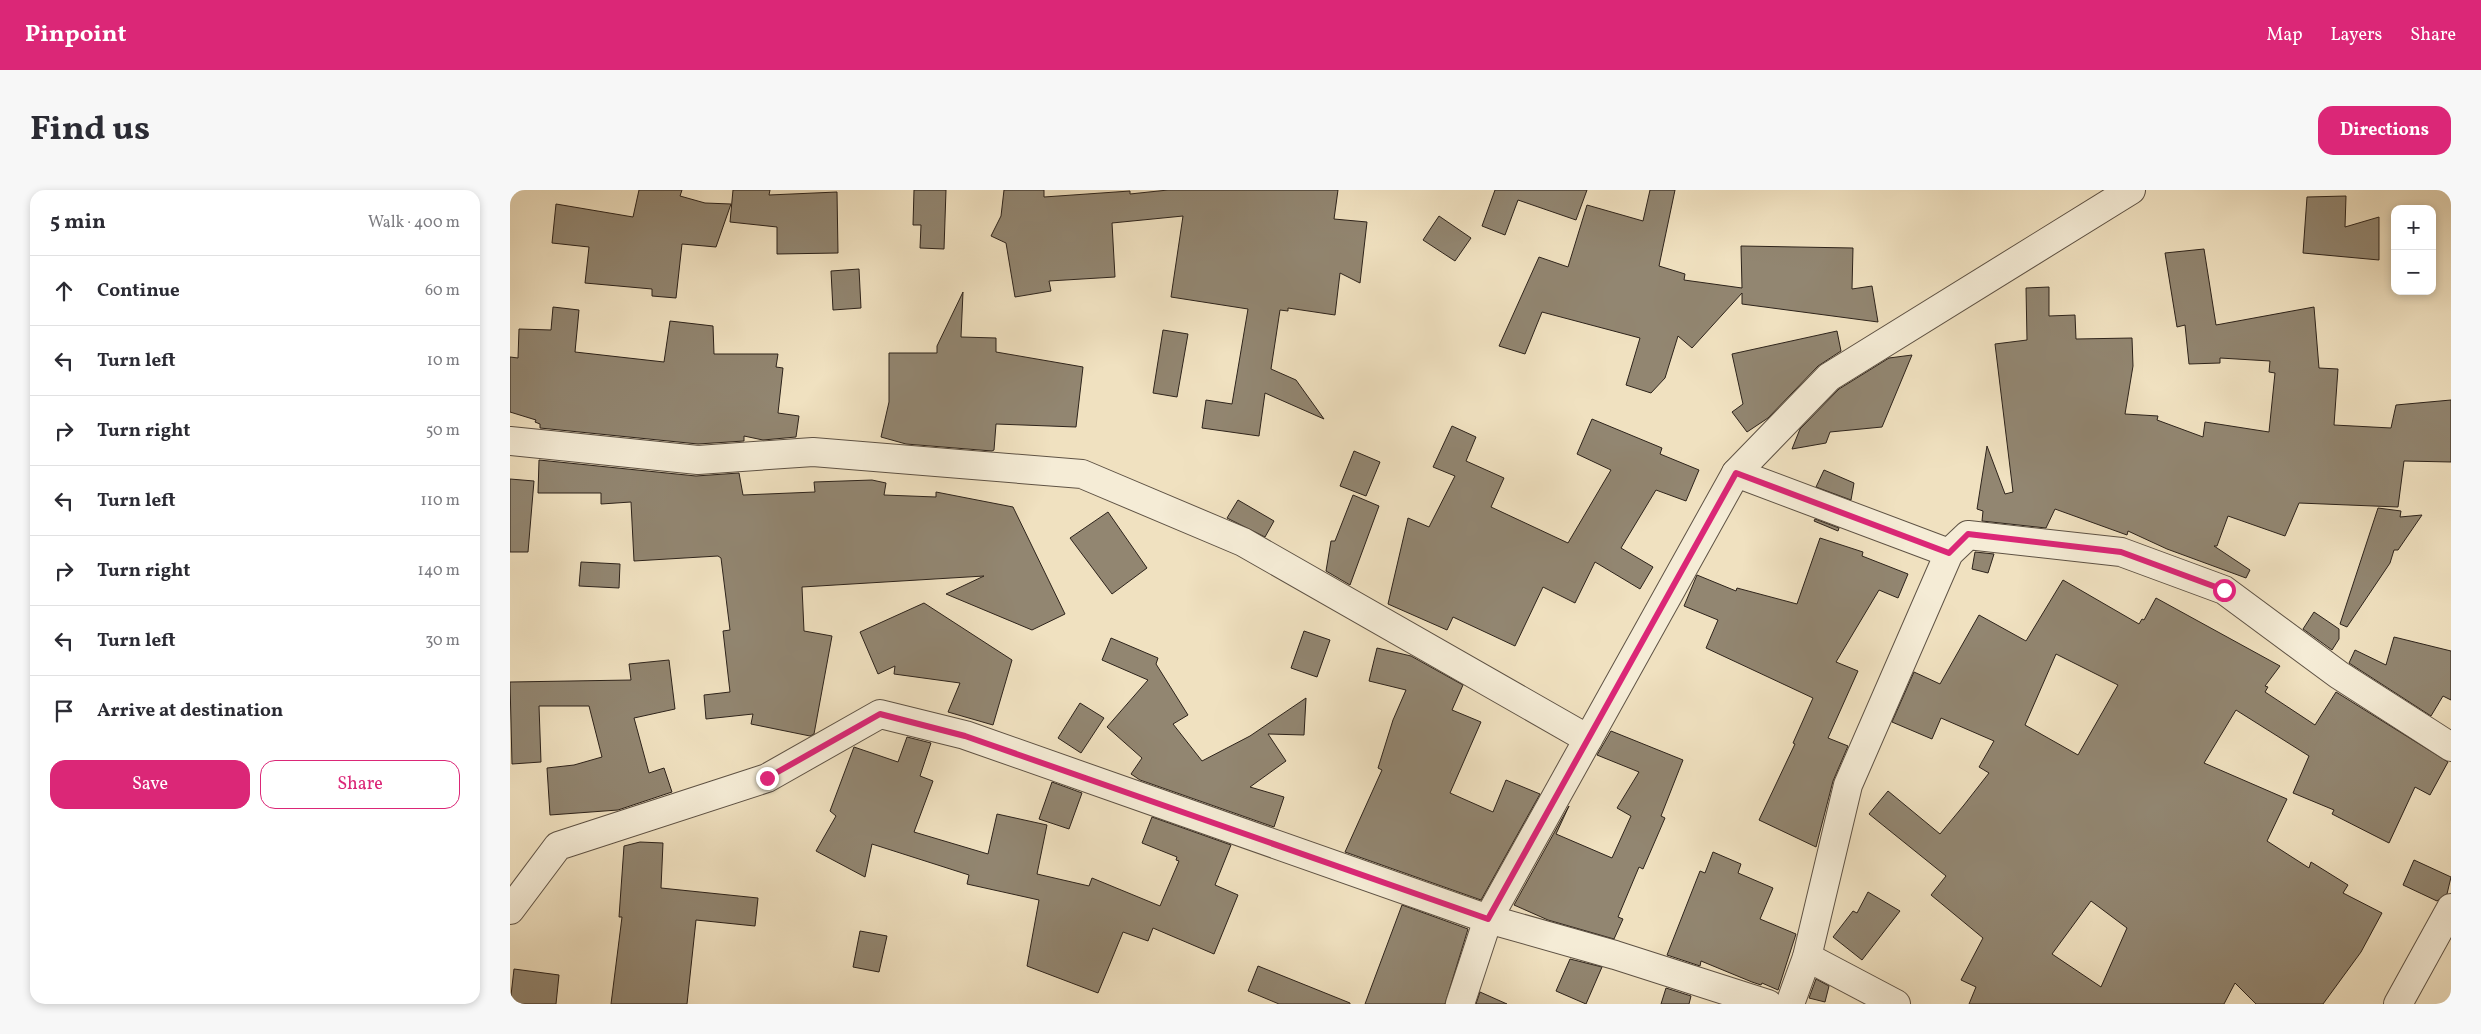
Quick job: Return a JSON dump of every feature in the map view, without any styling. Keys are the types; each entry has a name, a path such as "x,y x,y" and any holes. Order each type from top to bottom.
{"street":[{"path":"1460,1004 1488,919 1736,473 1829,377 2131,190"},
{"path":"510,441 698,460 813,452 1082,474 1243,542 1588,739"},
{"path":"1736,473 1949,553"},
{"path":"1790,1004 1807,957 1848,785 1949,553 1968,534 2121,552 2224,590 2339,675 2451,747"},
{"path":"510,910 558,846 767,778 880,714 965,736 1488,919 1768,1004"},
{"path":"2398,1004 2451,908"},
{"path":"1807,957 1896,1004"}],"building":[{"path":"639,190 682,190 680,196 705,203 731,204 716,247 682,244 676,298 652,296 652,289 585,283 589,247 552,243 556,204 633,217"},
{"path":"733,190 770,190 769,195 837,192 838,253 777,254 777,227 730,222"},
{"path":"914,190 946,190 944,249 920,248 921,225 913,225"},
{"path":"1004,190 1044,190 1044,197 1130,191 1130,194 1168,190 1338,190 1334,219 1367,222 1360,283 1340,273 1335,315 1288,308 1288,311 1280,310 1271,369 1296,380 1324,419 1265,393 1259,436 1202,428 1206,400 1232,404 1248,309 1171,297 1183,216 1112,223 1115,277 1049,281 1051,291 1015,297 1006,243 991,236 1001,216"},
{"path":"1495,190 1587,190 1576,220 1518,200 1505,235 1482,226"},
{"path":"1650,190 1675,190 1659,266 1685,274 1684,280 1742,288 1741,246 1853,248 1852,289 1872,286 1878,322 1742,304 1742,293 1692,348 1678,336 1665,378 1651,393 1626,385 1640,338 1542,312 1525,354 1499,346 1539,257 1568,267 1587,205 1643,221"},
{"path":"2346,196 2345,227 2379,217 2379,260 2303,253 2307,197"},
{"path":"1439,216 1471,238 1455,261 1423,240"},
{"path":"2204,249 2216,325 2314,307 2319,368 2338,369 2334,425 2391,428 2396,405 2451,400 2451,462 2404,461 2398,507 2299,503 2285,536 2228,516 2217,546 2214,546 2250,570 2246,578 2167,549 2128,531 2127,535 2055,509 2046,528 1982,521 1983,511 1977,509 1987,446 2005,494 2013,492 1995,344 2027,340 2026,288 2049,287 2049,316 2075,315 2076,339 2132,338 2133,366 2125,414 2158,416 2157,420 2203,437 2205,422 2269,432 2275,373 2269,372 2270,361 2220,358 2220,363 2189,364 2185,325 2177,327 2165,253"},
{"path":"859,269 861,308 833,310 831,271"},
{"path":"963,292 961,337 996,338 996,352 1083,367 1076,427 996,424 994,450 992,451 906,444 881,437 889,402 889,353 937,353 937,346"},
{"path":"553,307 579,310 575,352 664,362 670,321 713,326 714,354 778,354 776,367 783,368 778,413 799,416 796,437 763,440 744,436 744,441 698,444 540,428 540,424 535,422 536,420 510,412 510,357 518,358 519,329 551,330"},
{"path":"1163,330 1188,334 1177,397 1153,393"},
{"path":"1837,331 1841,351 1818,366 1768,418 1747,432 1732,412 1743,404 1732,354"},
{"path":"1912,355 1882,427 1830,432 1826,443 1792,449 1800,429 1839,389 1889,358"},
{"path":"1592,419 1662,448 1660,454 1699,470 1686,501 1656,490 1621,548 1653,567 1640,589 1595,562 1575,603 1543,587 1515,646 1453,617 1447,630 1388,604 1408,518 1429,527 1455,476 1433,467 1452,426 1476,437 1466,461 1504,478 1491,507 1568,543 1611,470 1577,454"},
{"path":"1354,451 1380,462 1366,496 1340,486"},
{"path":"539,460 696,476 739,473 743,495 815,492 814,482 872,480 886,483 884,495 936,497 936,492 1013,507 1065,614 1032,630 946,594 984,576 802,587 804,631 832,636 814,734 810,736 751,724 753,714 706,719 704,695 730,692 723,631 730,630 721,558 718,556 634,561 631,502 601,504 601,493 538,493"},
{"path":"1824,470 1854,483 1851,500 1816,487"},
{"path":"510,479 534,481 528,552 510,552"},
{"path":"1353,495 1379,506 1350,585 1326,571 1331,541 1335,541"},
{"path":"1238,500 1274,521 1265,537 1227,518"},
{"path":"2378,508 2401,511 2400,517 2422,515 2398,550 2394,550 2390,563 2347,627 2340,624"},
{"path":"1108,512 1147,568 1112,594 1070,538"},
{"path":"1815,519 1839,528 1838,531 1814,521"},
{"path":"1820,538 1863,552 1862,556 1908,574 1898,598 1879,590 1836,662 1858,671 1828,738 1848,746 1833,781 1816,847 1759,820 1795,744 1793,743 1813,698 1706,648 1718,620 1684,606 1697,575 1736,591 1737,588 1797,604"},
{"path":"1975,552 1994,554 1988,573 1972,569"},
{"path":"581,562 620,564 619,588 579,586"},
{"path":"2063,580 2139,624 2142,619 2144,620 2156,598 2280,666 2265,686 2268,687 2265,692 2315,725 2336,692 2448,762 2430,795 2415,787 2389,843 2332,814 2334,810 2293,793 2309,756 2236,710 2204,763 2287,799 2267,841 2309,868 2311,862 2348,885 2343,893 2382,913 2361,952 2323,1004 2256,1004 2235,983 2224,1004 1969,1004 1976,987 1961,980 1983,938 1931,895 1946,876 1869,814 1888,791 1940,834 1989,773 1979,767 1994,741 1941,718 1932,739 1892,722 1914,672 1940,684 1979,615 2026,641","holes":["2056,654 2118,685 2078,755 2025,725","2091,901 2127,928 2101,987 2052,954"]},
{"path":"924,603 1012,660 993,725 948,712 960,683 894,674 895,666 878,674 860,632"},
{"path":"2314,612 2339,629 2339,639 2332,650 2303,629"},
{"path":"1304,631 1330,640 1317,677 1291,668"},
{"path":"2394,637 2451,651 2451,700 2443,696 2431,716 2349,663 2355,650 2386,665"},
{"path":"1111,638 1158,658 1156,664 1188,715 1173,724 1202,761 1250,736 1306,698 1304,735 1268,734 1286,761 1250,787 1284,797 1274,827 1140,780 1131,774 1142,758 1107,727 1148,680 1102,660"},
{"path":"1377,648 1411,656 1463,685 1452,710 1481,722 1450,793 1493,812 1506,780 1540,794 1481,900 1345,852 1382,770 1378,768 1393,720 1406,690 1369,681"},
{"path":"669,660 675,709 634,718 649,773 664,768 672,792 618,810 550,815 547,768 574,765 602,757 589,706 539,706 541,762 512,764 510,682 631,680 629,664"},
{"path":"1080,703 1104,718 1081,753 1058,738"},
{"path":"1611,731 1683,760 1661,816 1665,818 1643,869 1639,867 1618,917 1623,919 1614,939 1548,920 1514,905 1569,806 1556,834 1612,858 1631,816 1617,808 1639,772 1597,755"},
{"path":"907,737 931,743 920,776 933,781 914,832 988,854 997,814 1047,825 1037,874 1089,886 1092,878 1160,906 1179,861 1176,860 1177,857 1142,843 1152,817 1231,845 1215,885 1238,895 1214,954 1153,928 1148,941 1123,932 1098,993 1027,966 1039,900 967,884 969,875 872,844 865,877 816,851 836,816 830,811 854,747 898,762"},
{"path":"1052,782 1082,793 1069,829 1039,819"},
{"path":"640,842 663,843 661,888 758,898 755,926 696,920 687,1004 611,1004 622,917 619,917 624,846"},
{"path":"1713,852 1741,864 1738,873 1773,888 1760,919 1796,934 1778,990 1762,983 1761,985 1752,982 1701,961 1700,966 1667,955 1700,871 1705,873"},
{"path":"2414,860 2451,877 2447,894 2437,901 2403,885"},
{"path":"1868,892 1900,911 1862,960 1833,937 1853,911 1857,913"},
{"path":"1402,905 1468,929 1445,1004 1365,1004"},
{"path":"860,931 887,936 879,972 853,967"},
{"path":"1570,959 1602,967 1586,1004 1556,991"},
{"path":"1258,966 1350,1004 1279,1004 1248,991"},
{"path":"514,969 559,975 556,1004 510,1004"},
{"path":"1816,979 1829,986 1825,1002 1809,998"},
{"path":"1666,988 1691,996 1689,1004 1661,1004"},
{"path":"1480,992 1507,1004 1476,1004"}],"route":[{"path":"767,778 880,714 965,736 1488,919 1736,473 1949,553 1968,534 2121,552 2224,590"}]}
